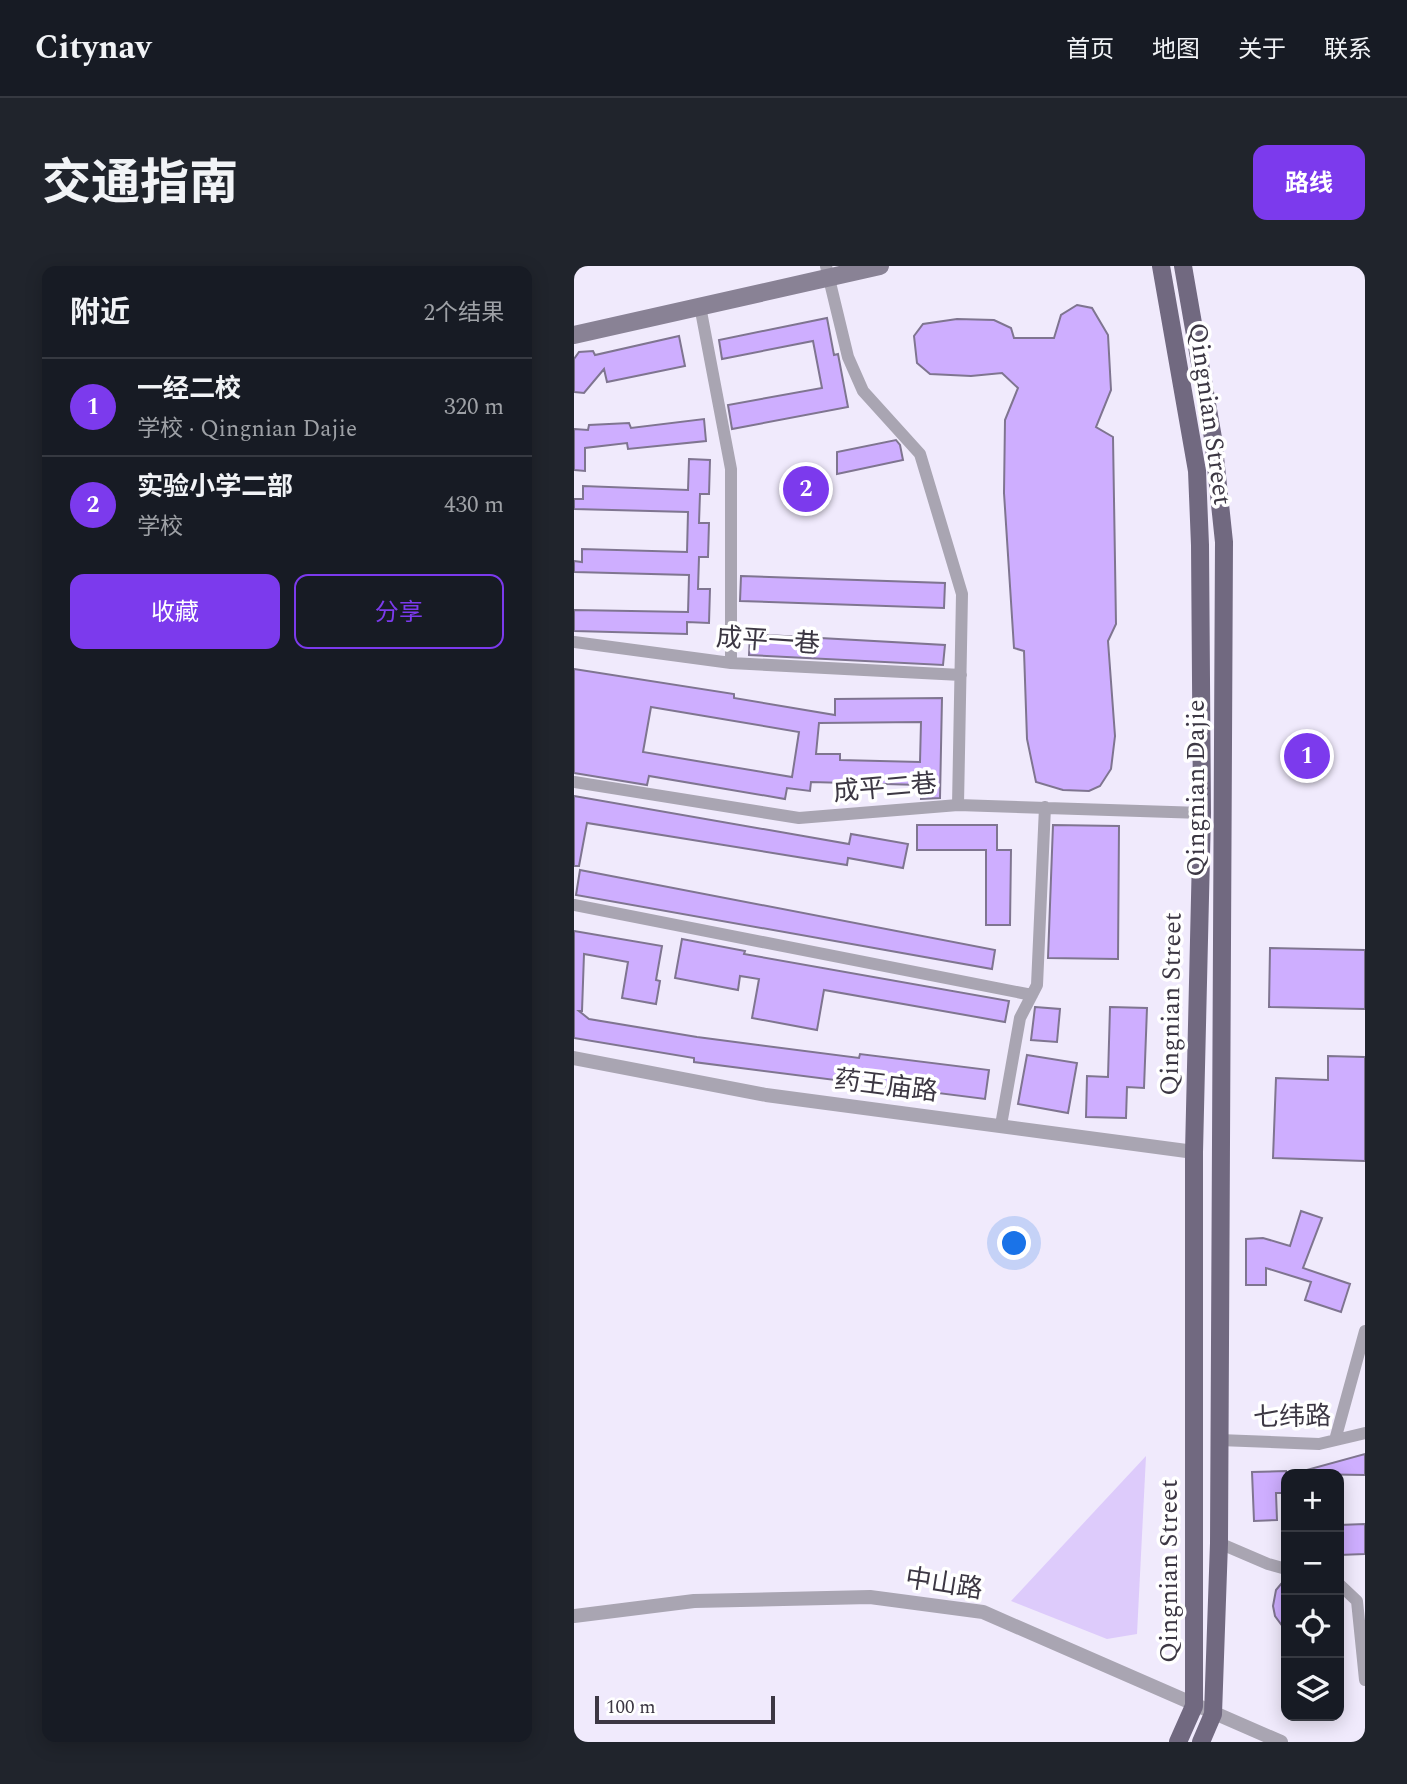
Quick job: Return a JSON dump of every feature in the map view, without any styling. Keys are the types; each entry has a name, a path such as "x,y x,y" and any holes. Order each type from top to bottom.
{"main road":[{"path":"579,332 700,306 828,271 880,266"},
{"name":"Qingnian Street","path":"1161,266 1196,471 1200,545 1202,813 1194,1152 1195,1706 1178,1742"},
{"name":"Qingnian Dajie","path":"1183,266 1213,438 1224,542 1219,1440"},
{"name":"Qingnian Street","path":"1201,1742 1213,1714 1219,1543 1219,1440"}],"street":[{"path":"828,271 848,357 863,390 920,454 962,594 958,805"},
{"path":"700,306 730,468 731,663"},
{"name":"成平一巷","path":"574,642 731,663 961,676"},
{"name":"成平二巷","path":"574,782 799,818 958,805 1202,813"},
{"path":"1001,1125 1020,1018 1037,985 1045,807"},
{"path":"574,905 1032,995"},
{"name":"药王庙路","path":"574,1058 766,1095 1194,1152"},
{"path":"1335,1440 1365,1331"},
{"name":"七纬路","path":"1219,1440 1319,1444 1365,1433"},
{"path":"1219,1543 1281,1568"},
{"path":"1344,1589 1357,1601 1365,1680"},
{"name":"中山路","path":"574,1616 694,1601 870,1597 983,1612 1281,1742"}],"shaded area":[{"path":"1146,1456 1137,1634 1107,1639 1011,1601"}],"building":[{"path":"1077,305 1092,308 1108,335 1111,390 1096,427 1113,437 1116,624 1108,641 1115,736 1111,769 1100,786 1089,791 1063,790 1036,782 1027,739 1024,651 1014,648 1004,493 1005,420 1018,388 1002,373 971,376 930,374 917,363 914,336 923,324 957,319 994,320 1011,328 1014,338 1054,338 1061,315"},
{"path":"827,318 834,355 838,354 848,407 732,429 728,405 822,388 813,341 722,359 719,340"},
{"path":"679,336 685,366 607,382 604,369 584,393 574,392 574,359 579,352 593,351 595,355"},
{"path":"704,419 706,441 628,449 627,443 585,448 585,471 574,470 574,429 588,430 589,425 629,423 631,428"},
{"path":"896,440 900,445 903,460 837,474 837,452"},
{"path":"689,459 710,460 709,494 700,494 699,523 709,523 708,557 699,557 698,589 710,589 709,623 687,622 687,634 574,631 574,610 688,612 689,575 574,572 574,561 582,562 582,549 687,552 688,512 574,509 574,499 583,499 583,486 688,490"},
{"path":"741,576 945,583 944,608 740,601"},
{"path":"750,634 945,645 943,665 749,655"},
{"path":"574,669 734,694 734,698 835,715 835,699 942,698 940,798 921,799 921,785 811,782 810,791 787,788 785,799 649,776 647,785 574,773","holes":["651,707 799,732 792,777 643,752","921,722 920,762 840,760 840,754 816,754 819,723"]},
{"path":"574,796 849,844 851,834 908,844 903,868 848,858 847,865 587,823 579,866 574,866"},
{"path":"917,825 997,825 997,850 1011,850 1010,925 986,925 986,850 917,850"},
{"path":"1053,825 1119,826 1118,959 1048,958"},
{"path":"580,870 995,950 992,969 576,895"},
{"path":"574,931 662,946 656,980 660,981 656,1004 622,998 628,962 584,954 582,1011 579,1011 589,1019 697,1037 859,1058 860,1054 989,1070 985,1099 694,1062 694,1058 574,1038"},
{"path":"682,939 745,951 744,954 1009,1001 1005,1022 824,990 817,1030 752,1018 759,979 740,976 738,990 675,978"},
{"path":"1270,948 1365,950 1365,1009 1269,1007"},
{"path":"1035,1007 1060,1009 1057,1042 1031,1040"},
{"path":"1110,1007 1147,1008 1144,1088 1127,1087 1126,1118 1086,1117 1087,1076 1108,1077"},
{"path":"1027,1055 1077,1063 1068,1113 1018,1104"},
{"path":"1328,1056 1365,1057 1365,1161 1273,1158 1276,1078 1328,1080"},
{"path":"1301,1211 1322,1218 1303,1268 1350,1284 1341,1312 1305,1300 1311,1282 1266,1268 1266,1285 1246,1285 1246,1239 1263,1238 1290,1246"},
{"path":"1365,1454 1365,1475 1344,1475 1344,1469 1310,1469"},
{"path":"1281,1471 1281,1493 1276,1493 1277,1520 1254,1521 1252,1472"},
{"path":"1365,1524 1365,1554 1344,1555 1344,1525"},
{"path":"1281,1584 1281,1624 1275,1616 1273,1606 1276,1590"}],"place":[{"name":"实验小学二部","path":"806,489"},
{"name":"一经二校","path":"1307,756"}]}
